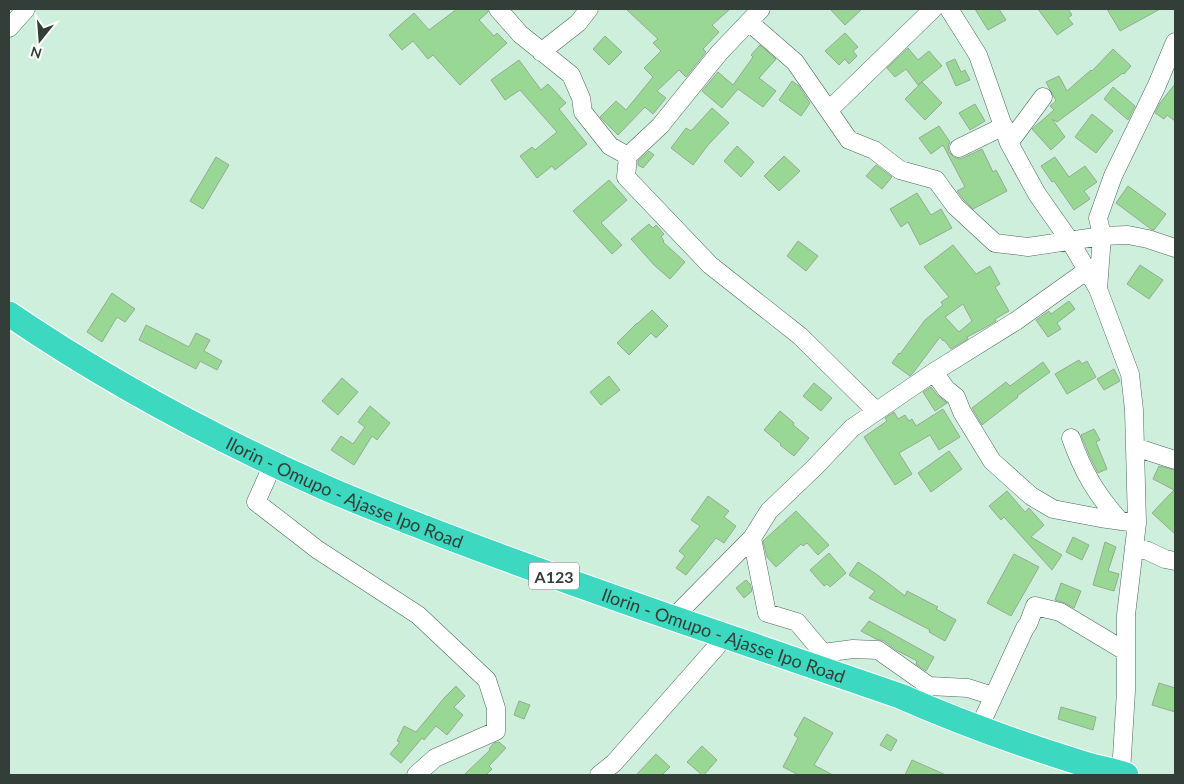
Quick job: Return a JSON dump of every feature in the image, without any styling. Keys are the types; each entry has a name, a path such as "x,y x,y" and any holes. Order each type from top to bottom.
{"highway":[{"name":"Ilorin - Omupo - Ajasse Ipo Road","path":"9,314 89,366 205,430 273,464 374,508 578,585 673,618 726,636 818,659 946,716 1081,769 1123,774"}],"street":[{"path":"9,28 26,9"},
{"path":"498,9 520,34 571,76 581,98 582,112 610,146 628,156"},
{"path":"541,52 578,23 589,9"},
{"path":"761,9 719,53 660,126 628,156 626,177 710,265 800,336 876,412"},
{"path":"829,110 933,9"},
{"path":"949,9 978,55 1006,135 1037,194 1070,241 1098,289 1130,374 1134,410 1135,447 1128,522 1134,547 1126,614 1123,774"},
{"path":"749,22 795,62 850,140 874,150 900,170 936,180 955,206 995,243 1028,246 1102,236 1128,235 1175,248"},
{"path":"1098,289 1102,236 1098,218 1113,176 1157,85 1175,42"},
{"path":"959,148 1006,135 1043,97"},
{"path":"673,618 752,538 769,511 852,428 934,372 1016,321 1086,271"},
{"path":"934,372 946,389 956,398 962,412 992,460 1031,496 1053,509 1070,514 1128,522"},
{"path":"1071,438 1079,461 1105,505 1128,522"},
{"path":"1135,447 1175,460"},
{"path":"273,464 256,502 318,550 418,615 487,680 496,708 496,731 436,758 416,775"},
{"path":"752,538 767,614 797,622 818,659 853,649 878,650 929,686 968,688 994,696"},
{"path":"1134,547 1175,561"},
{"path":"979,728 1035,606 1060,612 1126,651"},
{"path":"599,775 614,763 726,636"}],"building":[{"path":"457,9 488,9 488,12 479,20 494,36 497,33 507,43 460,85 433,55 428,59 413,41 402,50 389,35 414,13 429,30"},
{"path":"626,9 730,9 712,25 719,32 703,49 706,52 686,77 679,70 657,91 666,98 653,114 645,107 618,135 600,117 616,101 626,110 653,77 644,68 661,51 653,43 658,39"},
{"path":"830,9 862,9 845,25"},
{"path":"975,9 999,9 1006,20 988,30"},
{"path":"1038,9 1068,9 1072,15 1068,18 1073,24 1057,35"},
{"path":"1107,9 1160,9 1120,31"},
{"path":"845,33 858,47 853,51 857,56 849,64 845,59 839,65 825,51"},
{"path":"605,36 622,52 609,65 593,49"},
{"path":"760,45 776,59 759,78 776,91 763,107 738,89 722,108 702,91 718,72 733,85 753,57 751,55"},
{"path":"908,48 918,60 929,51 942,66 918,85 906,69 895,77 887,68"},
{"path":"1113,49 1131,66 1124,74 1057,122 1052,119 1065,137 1051,150 1032,129 1054,110 1050,106 1056,101 1046,82 1059,76 1067,91 1092,71"},
{"path":"955,59 961,72 965,70 970,80 956,86 946,63"},
{"path":"519,60 541,90 548,84 566,103 559,109 587,144 555,170 552,166 537,178 520,156 532,147 535,150 557,132 520,90 505,100 491,80"},
{"path":"792,81 799,86 810,103 801,116 779,100"},
{"path":"922,82 942,103 925,120 905,99"},
{"path":"1175,84 1175,121 1167,115 1164,119 1155,113 1160,103"},
{"path":"1113,87 1135,106 1128,120 1104,99"},
{"path":"975,104 985,121 970,130 959,113"},
{"path":"712,108 729,123 708,145 693,165 671,148 686,128 691,131"},
{"path":"1092,114 1113,131 1096,153 1075,137"},
{"path":"939,126 950,142 949,152 954,157 963,158 982,149 993,172 996,170 1007,191 973,209 957,191 965,187 943,145 931,154 919,138"},
{"path":"737,146 754,162 741,177 724,161"},
{"path":"649,151 654,155 643,168 638,165 638,161"},
{"path":"784,156 800,171 779,191 764,176"},
{"path":"216,157 229,165 203,209 190,201"},
{"path":"1055,157 1069,177 1085,166 1097,182 1084,191 1090,199 1074,210 1041,166"},
{"path":"876,165 892,177 882,189 866,176"},
{"path":"609,180 627,200 601,223 622,245 612,254 573,211"},
{"path":"1128,186 1166,214 1154,230 1116,203"},
{"path":"917,193 931,215 941,209 952,228 920,245 908,222 901,227 890,209"},
{"path":"649,224 653,228 656,225 664,234 661,237 663,242 685,262 670,279 654,265 631,239"},
{"path":"798,241 818,256 806,271 787,256"},
{"path":"953,245 976,274 990,266 1000,284 995,287 1009,311 951,349 940,337 910,376 892,363 925,320 943,305 941,302 949,297 924,267","holes":["963,304 972,321 959,332 945,317"]},
{"path":"1140,265 1163,280 1149,299 1127,284"},
{"path":"112,293 135,309 125,322 117,317 102,342 87,332"},
{"path":"1069,301 1075,309 1057,323 1061,329 1048,337 1036,320 1049,311 1051,314"},
{"path":"652,310 668,326 656,338 651,333 629,355 617,343"},
{"path":"146,325 189,347 196,333 210,340 204,351 222,361 217,370 200,361 196,369 139,340"},
{"path":"1079,360 1082,364 1087,361 1096,377 1067,394 1055,374"},
{"path":"1043,362 1050,372 982,425 972,408 1006,382 1010,386"},
{"path":"1114,369 1120,381 1104,390 1097,379"},
{"path":"609,376 620,390 601,405 590,392"},
{"path":"342,378 358,392 338,415 322,401"},
{"path":"814,383 832,398 821,411 803,396"},
{"path":"931,387 947,403 935,411 923,392"},
{"path":"370,406 390,423 377,440 372,436 354,465 331,450 341,436 353,444 365,427 358,422"},
{"path":"943,409 960,437 939,450 930,435 899,453 912,474 895,485 864,437 887,421 885,418 894,412 898,419 905,415 909,421 912,419 916,426"},
{"path":"780,411 809,438 794,456 764,430"},
{"path":"1094,429 1100,440 1096,442 1107,469 1098,473 1081,435"},
{"path":"949,451 962,469 931,492 918,473"},
{"path":"1159,466 1175,470 1175,534 1152,513 1174,490 1153,479"},
{"path":"1007,491 1025,512 1029,508 1044,525 1031,537 1062,555 1052,570 1004,517 1001,520 989,506"},
{"path":"708,496 729,511 724,517 736,526 724,543 716,538 686,575 676,568 685,556 679,551 700,526 691,520"},
{"path":"796,511 829,545 818,555 807,543 803,546 801,544 776,567 767,557 763,541"},
{"path":"1073,537 1089,545 1082,560 1066,552"},
{"path":"1105,542 1116,547 1108,571 1119,574 1114,591 1093,585"},
{"path":"829,553 846,573 830,587 827,584 824,586 810,570"},
{"path":"1014,554 1039,567 1011,616 987,603"},
{"path":"858,562 905,596 907,591 938,607 936,609 956,620 945,641 929,632 930,630 869,598 875,591 849,575"},
{"path":"746,580 750,584 752,591 744,598 736,588"},
{"path":"1061,583 1081,591 1074,608 1055,600"},
{"path":"869,621 934,657 926,671 916,664 917,661 884,641 861,631"},
{"path":"1159,683 1175,688 1175,712 1152,705"},
{"path":"456,686 465,696 454,707 463,715 447,735 436,726 424,740 422,738 401,763 390,754 400,742 397,741 404,726 416,732"},
{"path":"519,701 530,705 524,719 514,715"},
{"path":"1061,707 1096,717 1093,730 1058,719"},
{"path":"804,717 833,733 814,765 833,775 799,775 783,767 798,738 794,735"},
{"path":"887,734 897,740 891,751 880,745"},
{"path":"499,742 506,748 489,766 492,769 486,775 464,775 490,750 494,743"},
{"path":"702,746 717,760 704,775 687,762"},
{"path":"656,754 670,767 662,775 636,775"},
{"path":"912,760 946,775 905,775"}]}
